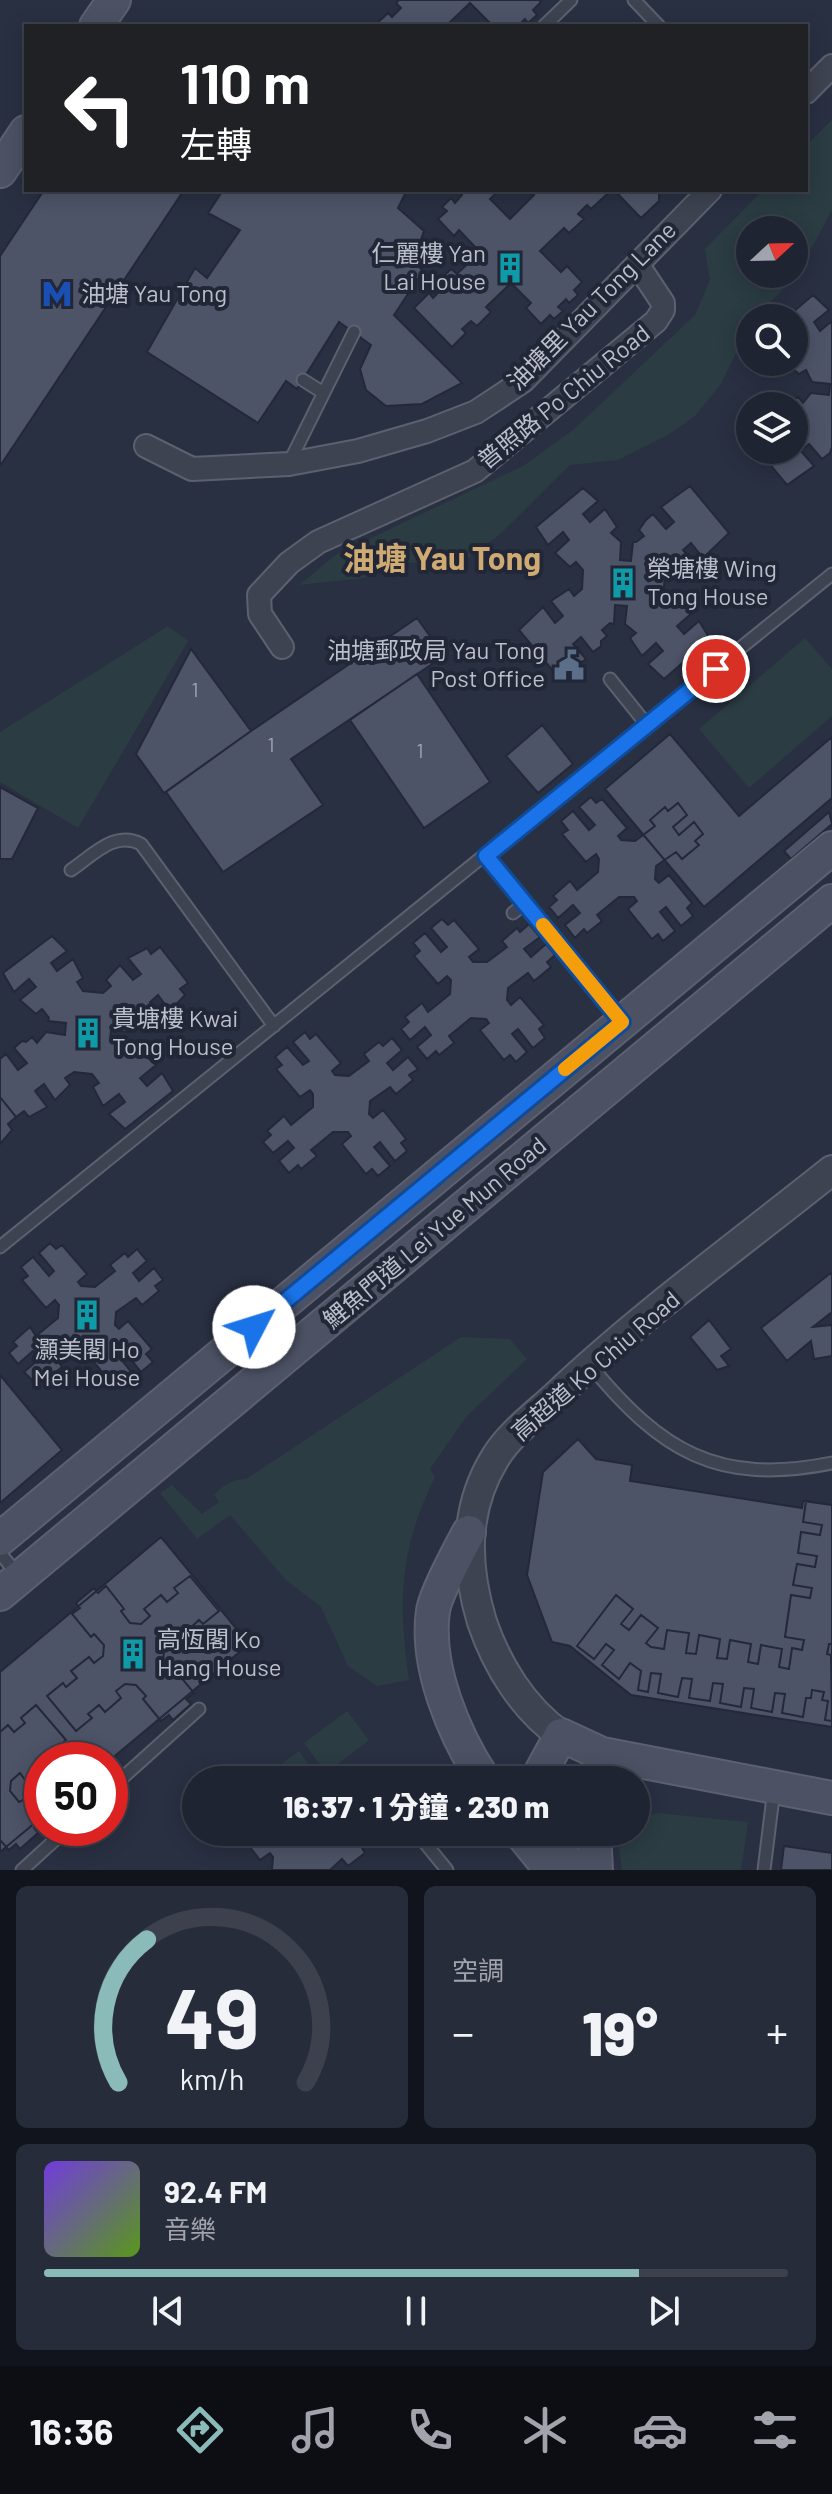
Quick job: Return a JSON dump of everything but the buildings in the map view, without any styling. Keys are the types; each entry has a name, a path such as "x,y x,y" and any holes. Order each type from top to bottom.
{"main road":[{"path":"97,24 114,0"},
{"path":"0,171 24,135"},
{"name":"鯉魚門道 Lei Yue Mun Road","path":"0,1539 832,848"},
{"name":"鯉魚門道 Lei Yue Mun Road","path":"10,1586 832,901"},
{"path":"469,1532 432,1609 434,1651 445,1701 459,1740 475,1766"},
{"path":"544,1766 561,1735 602,1754 832,1798"},
{"path":"650,1780 681,1770"},
{"path":"531,1846 551,1870"},
{"path":"557,1846 574,1870"},
{"path":"595,1846 596,1870"}],"street":[{"path":"808,90 832,66"},
{"name":"油塘里 Yau Tong Lane","path":"146,446 192,469 289,464 372,447 476,412 523,381 708,192"},
{"name":"普照路 Po Chiu Road","path":"282,647 260,614 259,595 289,563 318,542 475,471 656,321 663,310 663,303 637,264"},
{"name":"高超道 Ko Chiu Road","path":"561,1735 543,1722 520,1696 486,1634 472,1591 469,1532 484,1479 496,1456 590,1364 832,1170"}],"lane":[{"path":"546,24 571,0"},
{"path":"634,0 657,24"},
{"path":"289,464 354,332"},
{"path":"303,380 322,392"},
{"path":"0,1247 832,574"},
{"path":"610,679 647,725"},
{"path":"71,870 115,840 130,838 141,844 274,1026"},
{"path":"486,856 622,1022"},
{"path":"513,913 525,903"},
{"path":"590,1364 647,1427 694,1454 718,1463 771,1471 832,1463"},
{"path":"0,1553 10,1586"},
{"path":"128,1773 199,1709"},
{"path":"764,1870 774,1788"},
{"path":"22,1870 48,1846"},
{"path":"427,1846 447,1870"}],"shaded area":[{"path":"832,120 832,210 808,255 808,216 737,216 761,192 808,192 808,144"},
{"path":"736,217 736,288 784,288 769,304 736,304 736,353 721,384 695,416 668,435 618,460 570,465 499,535 465,560 402,563 364,578 299,585 337,554 523,466 573,430 695,315 710,280 705,249"},
{"path":"168,626 188,641 78,828 0,782 0,732"},
{"path":"805,638 832,669 832,716 749,788 699,729"},
{"path":"461,1337 510,1339 527,1359 466,1417 430,1469 435,1477 414,1529 404,1576 403,1625 409,1680 377,1686 348,1666 321,1607 286,1580 230,1515 197,1539 160,1493 172,1485 202,1514 219,1502 214,1495 224,1486 246,1479"},
{"path":"347,1711 369,1740 335,1766 321,1766 304,1743"},
{"path":"299,1751 310,1766 279,1766"},
{"path":"657,1813 748,1822 741,1870 622,1870 620,1846 650,1846 650,1816"}],"slow traffic":[{"path":"543,925 622,1022 565,1069"}],"place":[{"name":"仁麗樓 Yan Lai House","path":"510,268"},
{"name":"油塘 Yau Tong","path":"57,294"},
{"name":"榮塘樓 Wing Tong House","path":"623,583"},
{"name":"油塘郵政局 Yau Tong Post Office","path":"569,665"},
{"name":"貴塘樓 Kwai Tong House","path":"88,1033"},
{"name":"灝美閣 Ho Mei House","path":"87,1315"},
{"name":"高恆閣 Ko Hang House","path":"133,1654"}],"district":[{"name":"油塘 Yau Tong","path":"442,559"}],"route":[{"path":"254,1327 622,1022 486,856 716,669"}]}
